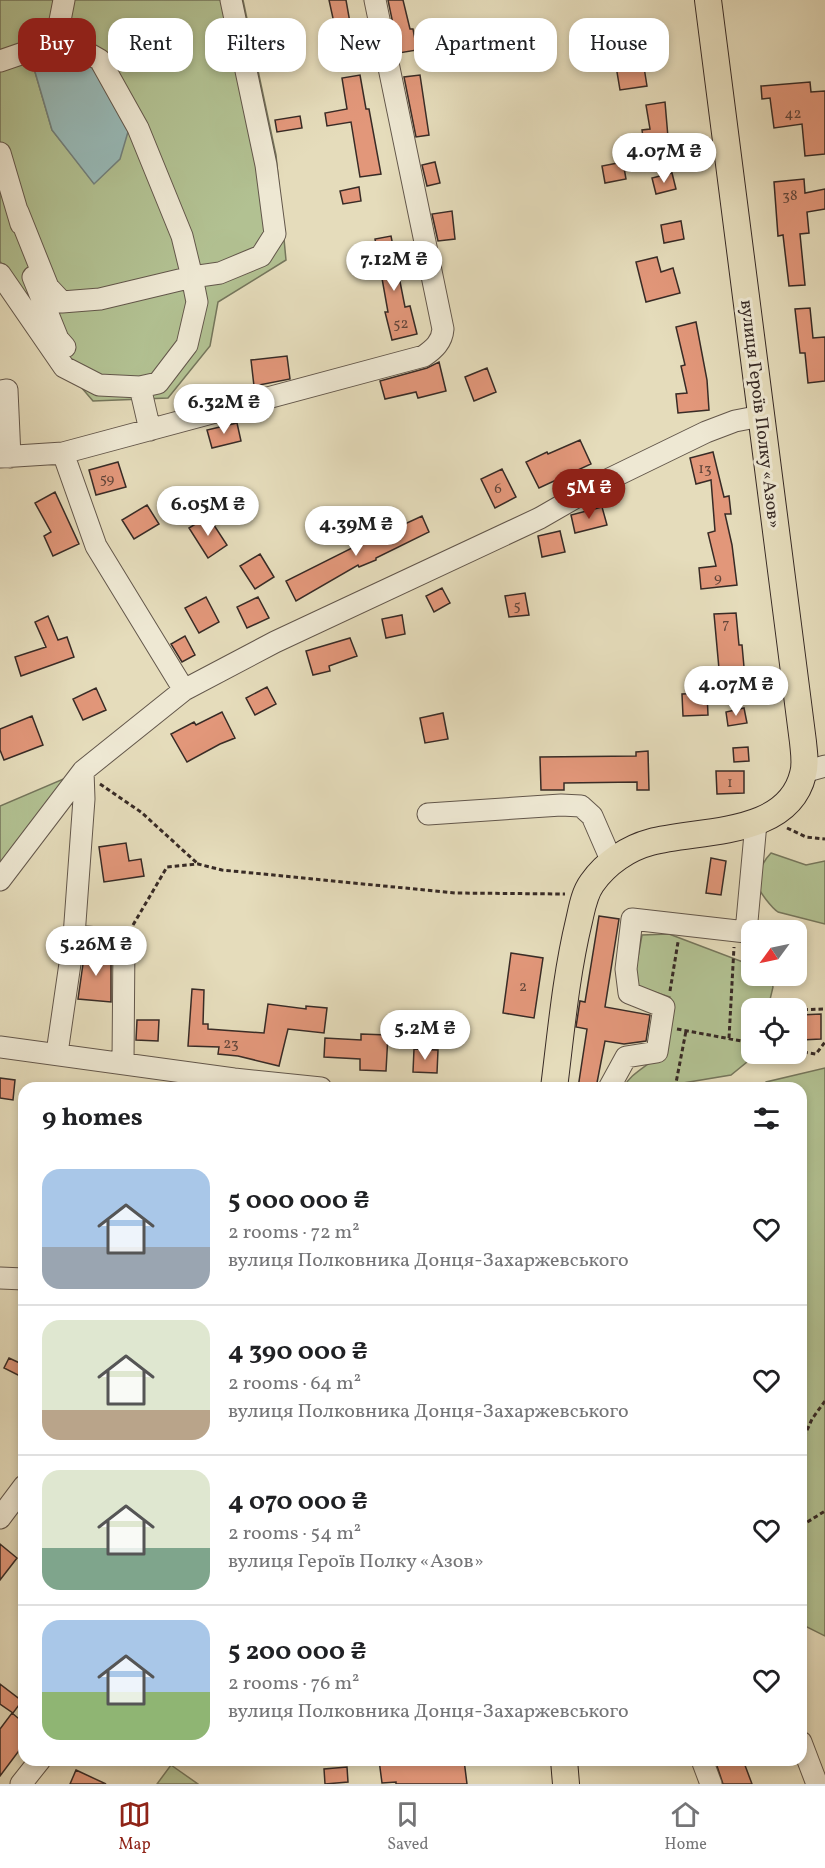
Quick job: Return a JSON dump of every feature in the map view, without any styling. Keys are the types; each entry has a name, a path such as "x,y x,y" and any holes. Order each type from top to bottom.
{"main road":[{"name":"вулиця Героїв Полку «Азов»","path":"708,0 803,742 814,769 783,807 763,819"},
{"path":"555,1082 573,946 585,898 591,884 612,862 628,851 649,842 763,819"},
{"path":"564,1766 566,1784"}],"street":[{"path":"60,18 63,0"},
{"path":"18,212 48,287 62,302 100,300 220,273 261,256 275,234 266,165 231,0"},
{"path":"0,390 8,390 5,457 63,453 423,356 434,349 442,338 443,329 375,0"},
{"path":"0,61 18,55"},
{"path":"0,274 64,367 99,385 140,387 158,383 187,345 197,303 182,236 142,137 100,60 96,58"},
{"path":"0,153 21,222 24,253 58,339 99,385"},
{"path":"140,387 150,430"},
{"path":"0,880 83,771 184,690 275,642 540,518 599,484 706,432 735,421 761,416"},
{"path":"63,453 96,546 184,690"},
{"path":"57,1053 74,936 84,799 83,771"},
{"path":"428,814 561,805 581,806 592,816 612,862"},
{"path":"612,1082 626,1057 657,1053 662,1017 629,993 626,969 632,920 746,932 763,819"},
{"path":"74,936 124,940 123,1063"},
{"path":"0,1047 123,1063 229,1082"},
{"path":"0,1278 18,1279"},
{"path":"0,1518 18,1494"},
{"path":"807,1758 817,1784"},
{"path":"21,1784 35,1766"},
{"path":"704,1766 711,1784"}],"path":[{"path":"83,771 141,812 198,864"},
{"path":"763,819 806,837 825,839"},
{"path":"124,940 167,867 198,864 222,870 454,893 559,893 585,898"},
{"path":"680,925 672,987 662,1017 686,1031 741,1040"},
{"path":"729,1038 735,931"},
{"path":"807,1010 825,1010"},
{"path":"676,1082 686,1031"},
{"path":"807,1053 816,1054 825,1042"},
{"path":"807,1430 825,1401"},
{"path":"807,1522 825,1511"}],"green space":[{"path":"0,0 243,0 247,18 205,18 205,72 258,72 276,155 286,260 218,302 210,346 168,398 93,401 51,352 0,261","holes":["18,18 96,18 96,72 37,72 94,183 52,130 35,72 18,72"]},
{"path":"75,774 0,871 0,806"},
{"path":"771,853 806,865 825,861 825,924 778,912 766,900 758,887 757,880 761,867"},
{"path":"669,934 741,961 741,986 773,987 770,998 741,998 741,1064 744,1064 731,1075 689,1082 627,1082 665,1048 669,1030 670,997 633,985 642,935"},
{"path":"825,1068 825,1636 807,1627 807,1082 766,1082"},
{"path":"172,1766 198,1784 157,1784"}],"water":[{"path":"35,72 95,72 130,125 120,159 94,184 52,130"}],"building":[{"path":"329,0 346,0 349,18 333,18"},
{"path":"388,0 403,0 410,29 413,29 414,50 402,52 402,18 392,18"},
{"path":"617,72 645,72 647,86 620,90"},
{"path":"360,75 381,174 360,177 351,122 327,126 325,113 347,109 342,78"},
{"path":"420,75 429,135 416,137 404,77"},
{"path":"810,82 811,92 825,91 825,154 805,156 802,124 774,128 770,98 762,99 761,86"},
{"path":"665,102 669,149 645,151 642,130 650,129 646,105"},
{"path":"300,116 302,128 277,132 275,120"},
{"path":"435,162 440,183 427,186 422,165"},
{"path":"623,162 626,179 605,183 602,166"},
{"path":"672,173 676,189 656,194 652,178"},
{"path":"804,179 805,193 825,189 825,209 807,212 809,233 800,234 805,285 789,286 783,235 778,236 774,182"},
{"path":"359,187 361,201 343,204 340,191"},
{"path":"452,211 455,239 438,241 432,214"},
{"path":"681,221 684,239 664,243 661,225"},
{"path":"391,236 405,307 410,306 417,334 392,340 385,312 388,312 375,239"},
{"path":"657,257 661,272 673,268 680,293 646,302 636,262"},
{"path":"810,308 813,338 825,337 825,381 808,383 805,353 800,353 795,309"},
{"path":"696,322 707,380 709,410 678,413 676,394 687,393 681,366 685,365 676,327"},
{"path":"287,356 290,379 254,386 251,360"},
{"path":"439,362 446,391 418,398 416,392 385,399 380,381 427,368"},
{"path":"487,368 496,392 474,401 465,377"},
{"path":"237,423 241,441 212,448 207,430"},
{"path":"580,440 591,464 539,488 526,462"},
{"path":"713,452 724,497 729,496 731,514 725,514 737,585 701,589 699,568 716,566 708,533 715,531 711,480 696,484 690,458"},
{"path":"118,462 126,487 96,495 89,470"},
{"path":"502,469 516,497 495,508 481,479"},
{"path":"55,492 79,544 53,556 44,536 51,532 35,503"},
{"path":"147,505 159,524 134,539 122,520"},
{"path":"602,507 607,525 575,533 571,515"},
{"path":"208,516 227,545 208,558 189,528"},
{"path":"422,516 429,532 376,560 359,567 358,565 296,601 286,581 378,535 377,533 392,525 394,529"},
{"path":"560,531 565,552 542,557 538,536"},
{"path":"260,554 274,577 255,589 240,566"},
{"path":"442,588 450,603 434,612 426,596"},
{"path":"525,593 529,615 509,617 505,596"},
{"path":"206,597 219,622 199,633 185,608"},
{"path":"258,597 269,618 247,628 237,607"},
{"path":"736,613 744,667 719,669 714,614"},
{"path":"402,615 405,634 386,638 382,619"},
{"path":"48,616 58,640 67,637 74,657 21,676 15,657 46,647 35,622"},
{"path":"185,636 195,655 182,662 171,644"},
{"path":"350,638 357,656 329,666 330,671 313,675 306,651"},
{"path":"267,687 276,704 255,715 246,698"},
{"path":"96,688 106,710 83,720 73,699"},
{"path":"707,693 708,715 683,716 682,694"},
{"path":"744,708 747,723 728,726 726,712"},
{"path":"222,712 235,738 187,762 171,734 194,722 196,725"},
{"path":"443,713 448,739 425,743 420,718"},
{"path":"32,716 43,745 4,760 0,750 0,729"},
{"path":"748,747 749,761 734,762 733,748"},
{"path":"648,751 649,790 637,790 637,782 564,783 564,790 541,790 540,757 636,756 636,752"},
{"path":"716,771 744,771 744,793 717,794"},
{"path":"126,843 129,861 141,859 144,876 104,882 99,847"},
{"path":"711,858 726,861 721,895 706,893"},
{"path":"599,916 619,919 605,1007 650,1015 646,1041 624,1044 605,1041 597,1082 579,1082 587,1029 576,1027 580,1001 585,1002"},
{"path":"85,950 111,952 111,1002 78,999"},
{"path":"511,953 543,958 534,1018 503,1013"},
{"path":"192,989 204,990 203,1024 208,1024 208,1029 264,1033 268,1004 306,1009 306,1006 327,1008 324,1033 288,1029 279,1066 238,1056 218,1054 219,1047 188,1046"},
{"path":"821,1014 821,1039 807,1040 807,1015"},
{"path":"137,1020 159,1020 158,1041 136,1040"},
{"path":"361,1034 388,1035 386,1071 360,1070 360,1059 324,1057 325,1038 361,1040"},
{"path":"414,1049 438,1050 437,1073 413,1072"},
{"path":"0,1078 15,1080 13,1100 0,1098"},
{"path":"9,1358 18,1362 18,1375 4,1368"},
{"path":"0,1544 17,1558 0,1580"},
{"path":"0,1684 18,1698 18,1706 13,1713 0,1704"},
{"path":"12,1713 18,1718 18,1752 0,1776 0,1729"},
{"path":"380,1766 465,1766 467,1784 396,1784 396,1782 382,1783"},
{"path":"717,1766 745,1766 752,1784 723,1784"},
{"path":"347,1767 348,1782 325,1784 324,1769"},
{"path":"76,1770 106,1784 70,1784"}]}
